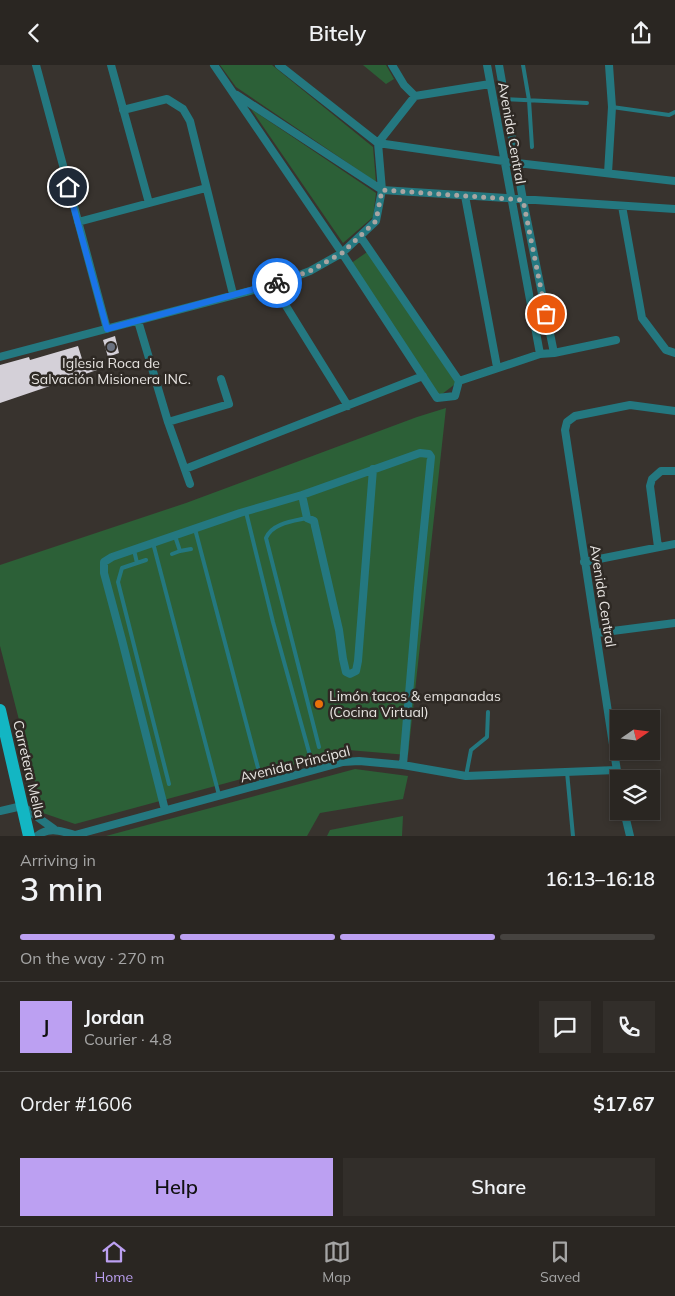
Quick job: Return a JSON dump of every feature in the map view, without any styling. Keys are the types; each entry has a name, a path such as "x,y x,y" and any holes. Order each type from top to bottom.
{"main road":[{"name":"Carretera Mella","path":"0,709 29,836"}],"street":[{"path":"36,65 107,329"},
{"path":"111,65 149,203"},
{"path":"214,65 342,253 437,398 456,395 459,381 360,236"},
{"path":"279,65 378,143 517,163 675,181"},
{"path":"392,65 404,85 414,96"},
{"name":"Avenida Central","path":"487,65 540,354"},
{"path":"499,65 523,200 554,353"},
{"path":"608,173 612,107 609,65"},
{"path":"0,357 273,285 310,271 342,253 376,221 382,190 378,143 414,96 490,84"},
{"path":"233,93 382,190 675,209"},
{"path":"123,110 168,99 183,109 190,121 233,295"},
{"path":"78,222 206,188"},
{"path":"465,196 497,367"},
{"path":"622,207 642,318 666,350 675,353"},
{"path":"273,285 348,406"},
{"path":"138,321 168,422 190,483"},
{"path":"459,381 540,354 554,353 616,339"},
{"path":"185,469 423,376"},
{"path":"168,422 229,404 221,379"},
{"name":"Avenida Central","path":"616,770 597,633 584,562 565,430 567,422 574,417 630,405 675,411"},
{"path":"165,811 103,566 106,559 302,495 420,453 429,454 431,457 403,765"},
{"path":"302,495 307,517 314,521 316,526 339,630 343,659 346,672 350,674 356,671 358,661 374,469"},
{"path":"658,547 650,486 652,479 661,471 675,471"},
{"path":"584,562 675,544"},
{"path":"597,633 675,623"},
{"name":"Avenida Principal","path":"75,835 342,762 359,761 403,765 466,775 610,770"},
{"path":"0,811 22,806 54,829 75,835"},
{"path":"626,820 630,836"},
{"path":"37,836 47,830 54,829"}],"lane":[{"path":"523,65 529,100 532,147"},
{"path":"505,99 586,103"},
{"path":"612,107 669,115 675,112"},
{"path":"246,512 273,622 314,770"},
{"path":"307,517 275,527 266,538 319,747"},
{"path":"195,529 262,784"},
{"path":"175,536 180,551"},
{"path":"153,543 219,796"},
{"path":"172,554 191,549"},
{"path":"134,550 137,563"},
{"path":"146,560 122,568 118,582 169,784"},
{"path":"466,775 471,750 487,737 488,712"},
{"path":"567,772 573,836"}],"green space":[{"path":"220,65 272,65 373,147 376,182 236,87"},
{"path":"363,65 386,65 394,79 386,84"},
{"path":"251,109 376,193 373,217 343,243"},
{"path":"370,250 459,381 437,398 350,264"},
{"path":"446,408 408,755 348,750 75,824 43,813 0,646 0,565 186,503"},
{"path":"355,769 408,776 403,799 320,813 307,836 106,836"},
{"path":"403,816 402,836 327,836 330,830"}],"building":[{"name":"Iglesia Roca de Salvación Misionera INC.","path":"115,336 119,353 108,357 103,340"},
{"path":"78,346 83,362 93,359 97,370 0,403 0,365 29,357 30,360"}],"way so far":[{"path":"277,283 310,271 342,253 376,221 382,190 523,200 546,314"}],"place":[{"name":"Iglesia Roca de Salvación Misionera INC.","path":"111,347"},
{"name":"Limón tacos & empanadas (Cocina Virtual)","path":"319,704"}],"route":[{"path":"68,187 107,329 277,283"}]}
